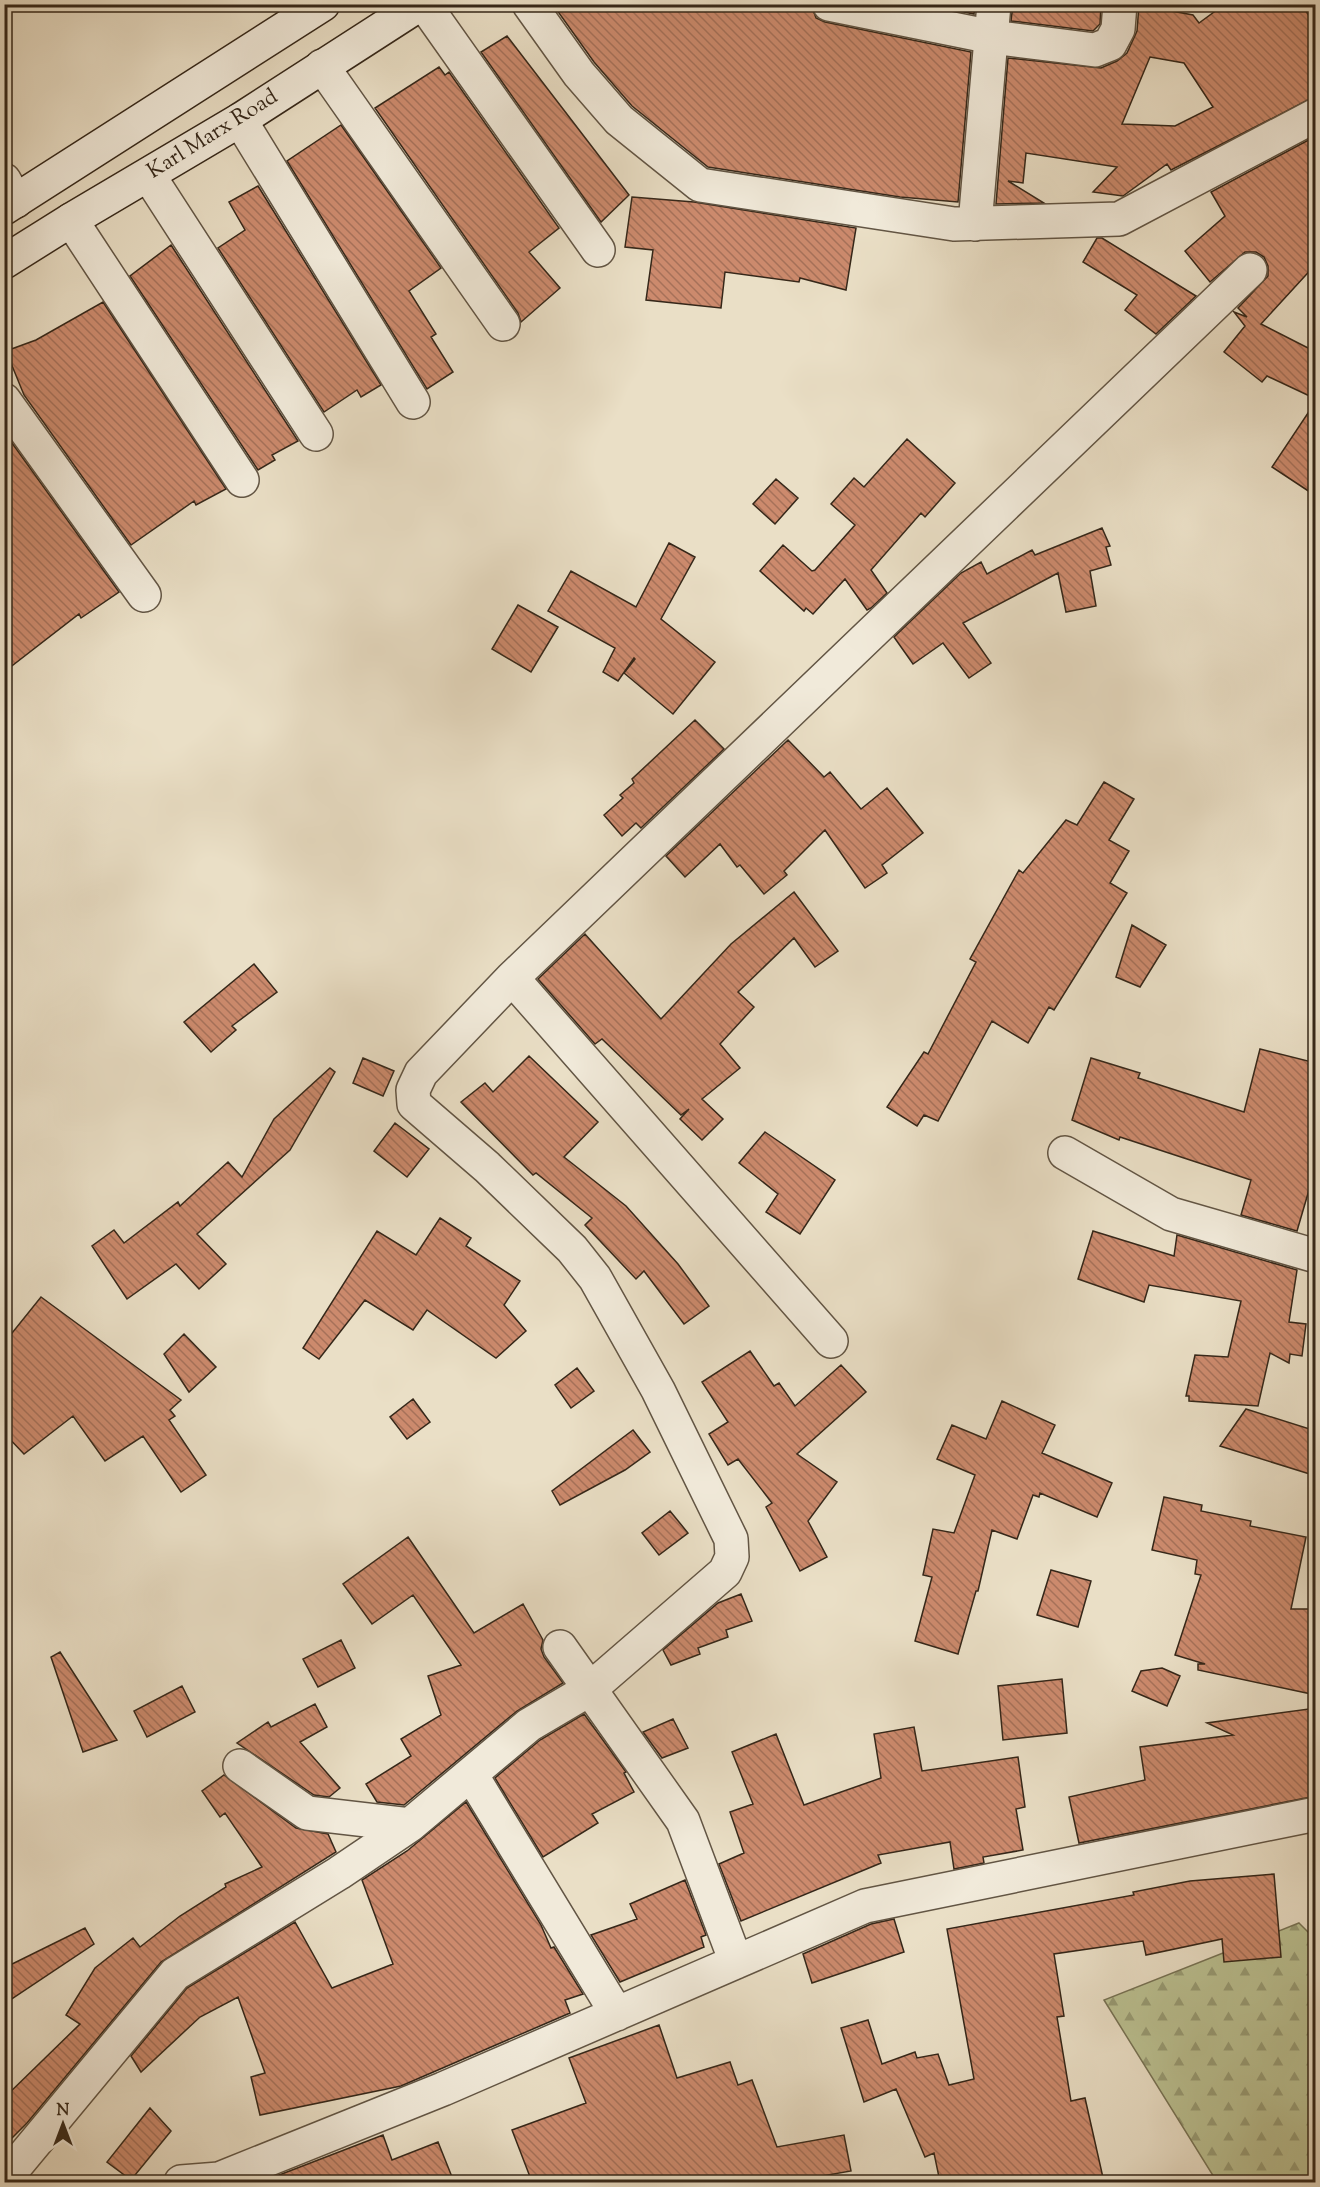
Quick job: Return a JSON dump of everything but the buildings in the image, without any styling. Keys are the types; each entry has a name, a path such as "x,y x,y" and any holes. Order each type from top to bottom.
{"street":[{"path":"8,196 322,4"},
{"path":"422,4 598,250"},
{"name":"Karl Marx Road","path":"4,262 240,120 422,4"},
{"path":"529,4 579,74 619,120 700,185 954,224 1119,219 1316,115"},
{"path":"829,4 992,37 1095,50 1110,44 1118,28 1120,4"},
{"path":"975,225 994,4"},
{"path":"322,66 503,324"},
{"path":"240,120 413,402"},
{"path":"149,176 316,434"},
{"path":"71,220 242,480"},
{"path":"4,2180 175,1974 339,1873 410,1825 529,1725 590,1689 725,1572 732,1557 731,1539 658,1390 596,1278 572,1249 487,1167 414,1104 413,1090 421,1073 512,978 1250,270"},
{"path":"4,400 144,595"},
{"path":"512,978 831,1341"},
{"path":"1065,1153 1171,1214 1316,1256"},
{"path":"560,1647 683,1821 736,1962"},
{"path":"240,1766 307,1813 410,1825"},
{"path":"471,1776 617,2014"},
{"path":"181,2182 219,2179 443,2090 865,1906 1316,1814"}],"green space":[{"path":"1299,1923 1315,1939 1315,2182 1217,2182 1104,2000"}]}
